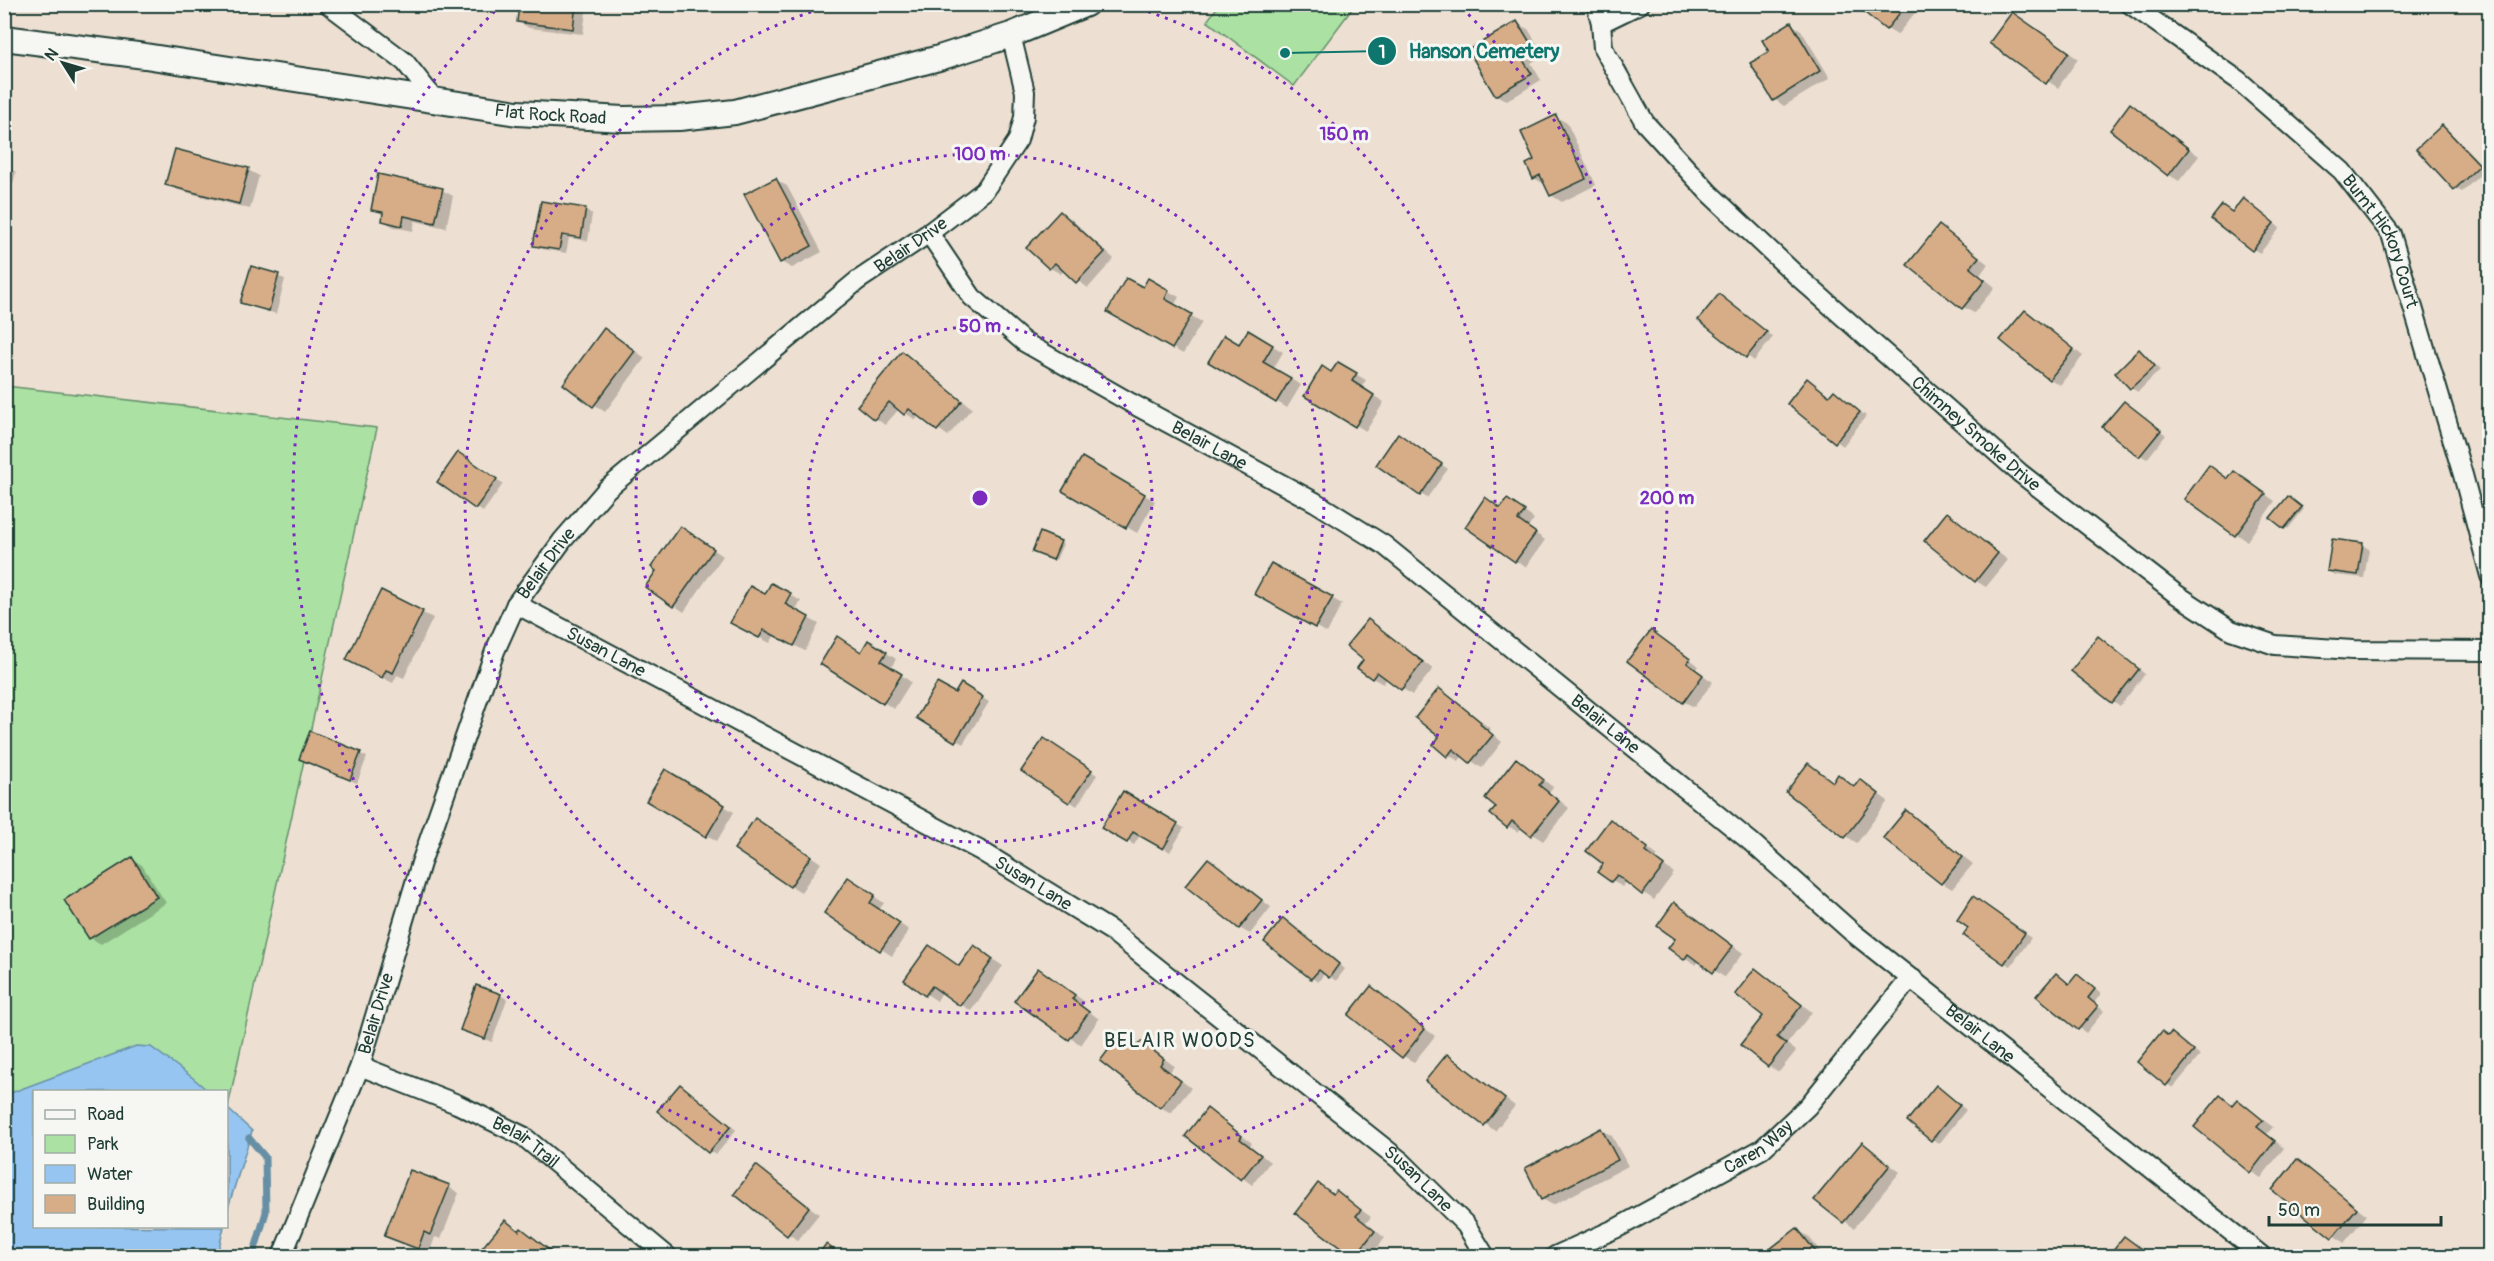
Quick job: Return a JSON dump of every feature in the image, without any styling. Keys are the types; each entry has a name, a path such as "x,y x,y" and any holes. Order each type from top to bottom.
{"street":[{"path":"328,4 405,62 435,100"},
{"name":"Flat Rock Road","path":"4,38 157,57 529,113 623,119 735,112 939,58 1011,35 1086,4"},
{"name":"Chimney Smoke Drive","path":"1596,4 1601,23 1603,48 1646,123 1709,193 1796,275 2020,473 2176,594 2232,630 2275,645 2353,650 2490,651"},
{"path":"1601,23 1640,4"},
{"name":"Burnt Hickory Court","path":"2130,4 2238,80 2342,171 2391,234 2463,475 2490,576"},
{"name":"Belair Drive","path":"282,1257 360,1066 421,863 495,651 516,604 562,541 607,489 857,281 929,233 984,191 1018,140 1024,117 1025,92 1011,35"},
{"name":"Belair Lane","path":"929,233 972,297 1024,342 1131,403 1315,502 1384,546 1751,842 1852,932 2262,1257"},
{"name":"Susan Lane","path":"516,604 981,851 1110,930 1401,1161 1466,1225 1485,1257"},
{"name":"Caren Way","path":"1555,1257 1619,1227 1762,1149 1808,1106 1904,986 1913,979"},
{"name":"Belair Trail","path":"360,1066 457,1104 523,1136 667,1257"}],"green space":[{"path":"1219,5 1355,5 1294,86 1207,21"},
{"path":"5,386 377,428 228,1106 228,1090 33,1090 33,1228 198,1238 219,1256 5,1256"}],"water":[{"path":"136,1046 151,1047 193,1078 207,1090 33,1090 33,1228 224,1228 217,1256 5,1256 5,1095"},
{"path":"228,1109 252,1131 228,1208"}],"building":[{"path":"519,4 576,4 573,29 517,22"},
{"path":"1854,4 1907,4 1886,30"},
{"path":"2012,12 2069,52 2046,84 1989,43"},
{"path":"1517,21 1534,49 1521,57 1532,74 1495,96 1468,50"},
{"path":"1791,22 1820,71 1773,101 1750,63 1769,52 1762,40"},
{"path":"2130,103 2189,149 2168,176 2110,130"},
{"path":"1556,115 1586,179 1550,196 1540,175 1533,179 1526,164 1534,160 1521,132"},
{"path":"2442,125 2480,165 2454,190 2416,149"},
{"path":"175,149 249,168 239,204 165,185"},
{"path":"378,174 443,188 435,223 404,216 402,226 382,221 383,212 371,210"},
{"path":"776,178 812,246 780,263 744,194"},
{"path":"2243,198 2274,223 2252,251 2211,219 2222,205 2232,212"},
{"path":"541,201 586,208 581,238 562,235 559,250 533,246"},
{"path":"1060,211 1105,252 1076,283 1055,263 1049,269 1026,248"},
{"path":"1939,225 1979,257 1970,268 1985,280 1962,309 1907,265"},
{"path":"251,266 279,274 269,311 240,303"},
{"path":"1126,278 1143,287 1148,278 1169,290 1165,299 1192,314 1172,349 1107,312"},
{"path":"1719,294 1767,332 1746,358 1698,320"},
{"path":"2025,310 2074,349 2049,380 2000,340"},
{"path":"604,328 635,351 593,407 563,384"},
{"path":"1248,330 1273,345 1263,362 1291,378 1276,403 1208,362 1224,335 1239,344"},
{"path":"2139,349 2155,366 2130,389 2115,373"},
{"path":"902,351 962,401 937,431 909,409 904,415 889,402 874,420 857,406"},
{"path":"1338,362 1357,373 1352,381 1374,395 1355,427 1304,396 1322,366 1331,372"},
{"path":"1807,378 1829,396 1834,390 1860,412 1835,443 1787,404"},
{"path":"2124,401 2161,430 2139,457 2102,427"},
{"path":"1398,433 1442,464 1420,496 1376,465"},
{"path":"458,452 497,479 475,509 437,482"},
{"path":"1082,457 1145,494 1126,528 1062,491"},
{"path":"2209,465 2228,479 2234,471 2266,494 2235,536 2184,499"},
{"path":"2288,496 2302,507 2284,529 2270,518"},
{"path":"1485,497 1500,508 1507,499 1525,511 1518,520 1536,533 1515,562 1465,527"},
{"path":"1947,512 1998,553 1975,582 1924,541"},
{"path":"680,526 714,549 673,607 645,587 656,571 651,567"},
{"path":"1040,532 1061,541 1053,560 1032,552"},
{"path":"2332,539 2363,543 2358,575 2327,571"},
{"path":"1271,563 1333,597 1315,628 1254,594"},
{"path":"771,583 791,593 785,604 809,617 794,646 764,630 759,638 730,623 750,586 765,594"},
{"path":"381,590 423,611 393,673 386,670 382,678 346,660"},
{"path":"1368,619 1423,662 1401,690 1377,672 1372,679 1357,668 1363,660 1346,646"},
{"path":"1651,630 1690,659 1687,663 1703,675 1683,703 1627,661"},
{"path":"837,636 861,652 868,640 887,652 881,661 902,674 883,704 820,664"},
{"path":"2098,636 2139,669 2112,703 2071,671"},
{"path":"937,683 955,693 961,683 983,697 955,742 916,718"},
{"path":"1439,688 1481,722 1480,724 1493,735 1470,763 1453,749 1447,757 1433,745 1439,737 1415,718"},
{"path":"310,731 361,752 350,780 299,759"},
{"path":"1044,738 1092,770 1069,803 1021,771"},
{"path":"1516,758 1544,780 1539,785 1559,801 1531,836 1512,821 1507,828 1490,814 1496,807 1485,798"},
{"path":"1808,763 1833,782 1838,774 1854,787 1860,779 1879,794 1845,838 1786,792"},
{"path":"665,769 725,805 706,837 646,801"},
{"path":"1123,791 1178,823 1163,849 1133,832 1127,843 1101,828"},
{"path":"1906,810 1963,857 1941,884 1883,838"},
{"path":"755,818 811,856 790,887 734,849"},
{"path":"1610,819 1648,848 1646,852 1664,866 1642,895 1617,875 1611,882 1597,872 1603,864 1586,851"},
{"path":"132,857 157,897 89,939 64,900"},
{"path":"1208,858 1262,900 1239,929 1185,886"},
{"path":"848,877 875,895 870,903 900,923 880,951 824,913"},
{"path":"1973,896 2025,933 2004,964 1963,935 1968,928 1957,920"},
{"path":"1674,902 1733,946 1713,973 1688,954 1684,960 1668,948 1675,939 1657,926"},
{"path":"1283,918 1339,964 1329,978 1319,970 1311,979 1264,942"},
{"path":"929,945 959,966 974,945 993,959 960,1006 932,986 925,996 904,980"},
{"path":"1038,968 1075,995 1072,999 1089,1012 1069,1040 1014,1001"},
{"path":"1755,968 1802,1005 1777,1037 1786,1044 1768,1067 1740,1045 1763,1016 1735,994"},
{"path":"2056,973 2069,984 2077,974 2095,989 2088,998 2098,1006 2078,1030 2036,996"},
{"path":"476,985 501,994 485,1039 460,1030"},
{"path":"1371,986 1425,1029 1402,1058 1348,1015"},
{"path":"2162,1031 2168,1036 2171,1032 2194,1051 2166,1086 2137,1062"},
{"path":"1121,1033 1137,1046 1141,1041 1164,1059 1160,1065 1181,1081 1160,1108 1100,1061"},
{"path":"1447,1054 1505,1099 1484,1126 1425,1081"},
{"path":"680,1084 731,1126 708,1153 657,1111"},
{"path":"1936,1085 1960,1105 1931,1141 1907,1121"},
{"path":"2220,1095 2232,1105 2237,1099 2263,1120 2257,1127 2275,1141 2250,1173 2194,1127"},
{"path":"1207,1108 1242,1136 1240,1139 1261,1155 1241,1180 1185,1136"},
{"path":"1601,1128 1618,1160 1541,1200 1525,1168"},
{"path":"1862,1142 1890,1165 1843,1223 1814,1200"},
{"path":"2297,1159 2357,1208 2332,1238 2272,1190"},
{"path":"756,1165 809,1207 787,1236 734,1194"},
{"path":"410,1170 450,1185 430,1235 424,1232 418,1249 384,1236"},
{"path":"1318,1183 1333,1194 1336,1190 1361,1210 1356,1216 1375,1231 1355,1256 1351,1256 1295,1213"},
{"path":"505,1220 519,1231 521,1228 557,1256 491,1256 481,1249"},
{"path":"1797,1228 1819,1256 1761,1256"},
{"path":"2124,1236 2151,1256 2108,1256"},
{"path":"826,1244 842,1256 817,1256"}],"waterway":[{"path":"249,1138 265,1157 266,1212 253,1256"}],"place":[{"name":"Hanson Cemetery","path":"1285,53"}],"district":[{"name":"BELAIR WOODS","path":"1180,1040"}]}
